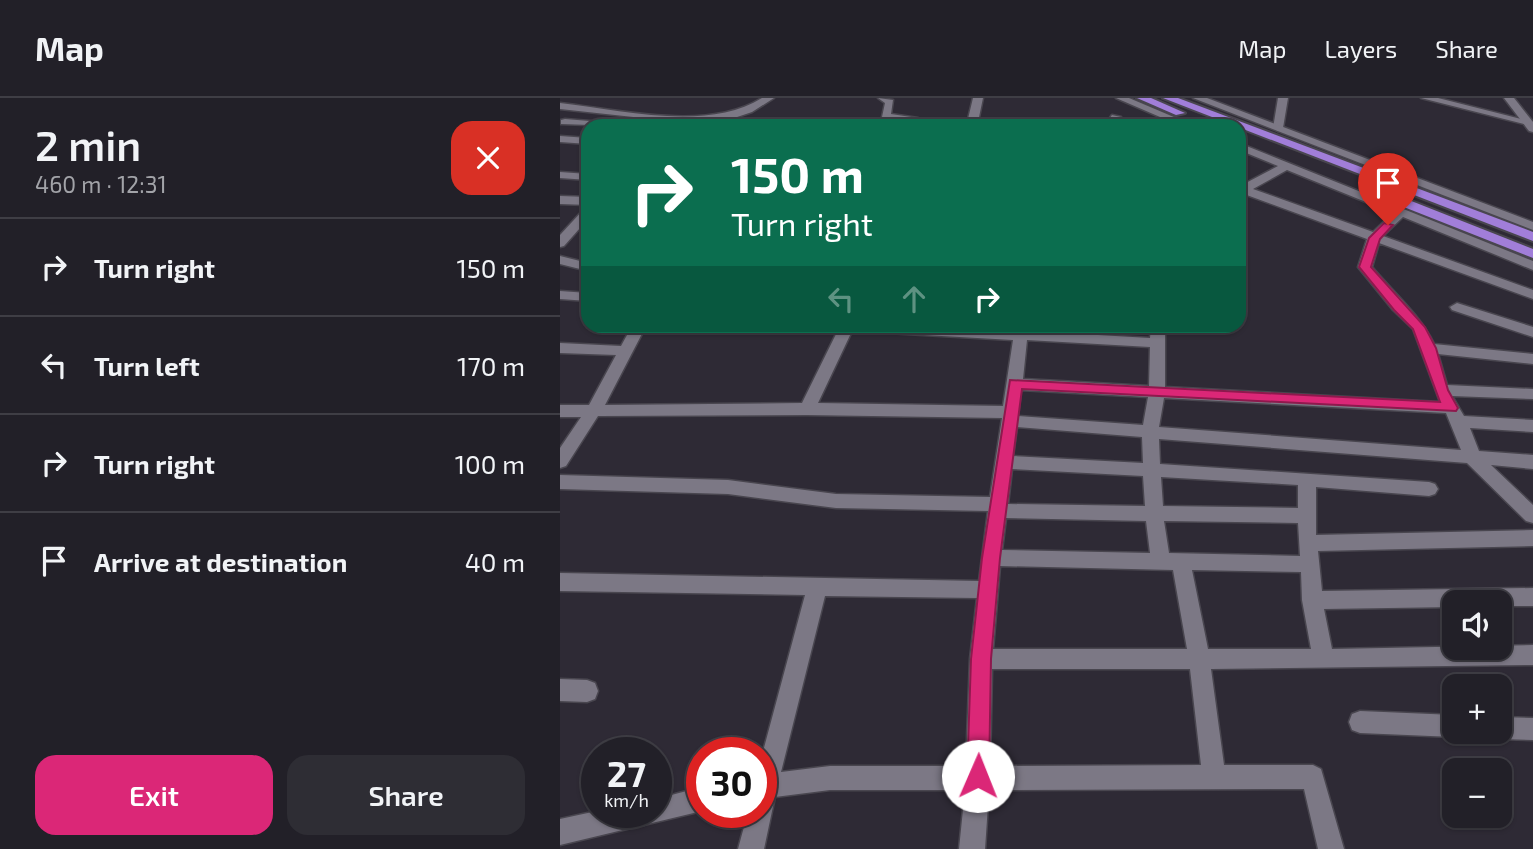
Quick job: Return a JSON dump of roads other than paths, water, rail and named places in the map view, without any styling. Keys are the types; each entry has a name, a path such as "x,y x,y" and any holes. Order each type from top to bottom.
{"highway":[{"path":"1142,98 1194,119"},
{"path":"1168,98 1223,119"},
{"path":"1246,128 1533,237"},
{"path":"1246,140 1533,254"}],"street":[{"path":"568,98 560,106 654,119"},
{"path":"735,119 769,98"},
{"path":"883,98 890,102 886,115 890,118 914,119"},
{"path":"975,119 978,98"},
{"path":"1121,98 1173,119"},
{"path":"1198,98 1533,226"},
{"path":"1278,128 1283,98"},
{"path":"1426,98 1532,127"},
{"path":"1509,98 1532,127"},
{"path":"563,124 583,108"},
{"path":"563,124 581,125"},
{"path":"560,139 581,140"},
{"path":"1246,149 1533,266"},
{"path":"1246,187 1287,165"},
{"path":"560,175 581,176"},
{"path":"1246,192 1533,295"},
{"path":"560,200 581,201"},
{"path":"1401,212 1374,238 1365,267 1398,307 1419,327 1429,348 1441,390 1455,415 1473,459 1533,516"},
{"path":"560,227 580,225"},
{"path":"560,243 580,225"},
{"path":"560,260 581,265"},
{"path":"560,295 581,296"},
{"path":"1457,307 1533,332"},
{"path":"560,461 593,412 635,333"},
{"path":"807,409 845,333"},
{"path":"972,849 978,776 981,659 991,558 1021,333"},
{"path":"1044,333 1157,343"},
{"path":"1158,333 1157,391 1150,432 1154,512 1199,657 1214,777"},
{"path":"560,348 625,351"},
{"path":"1429,348 1533,359"},
{"path":"1015,384 1157,391 1455,415 1533,426"},
{"path":"1441,390 1533,394"},
{"path":"560,411 807,409 1011,417 1150,432 1533,462"},
{"path":"1005,463 1307,479 1429,489"},
{"path":"1307,479 1307,542 1312,600 1323,659"},
{"path":"560,482 728,487 836,501 1307,516"},
{"path":"1307,542 1533,538"},
{"path":"991,558 1311,564"},
{"path":"560,582 988,590"},
{"path":"777,740 817,587"},
{"path":"1312,600 1533,597"},
{"path":"981,659 1323,659 1533,655"},
{"path":"560,690 587,691"},
{"path":"1360,722 1442,725"},
{"path":"1512,728 1533,729"},
{"path":"777,790 830,778 1313,777 1331,849"},
{"path":"560,832 581,827"},
{"path":"751,849 756,828"}]}
